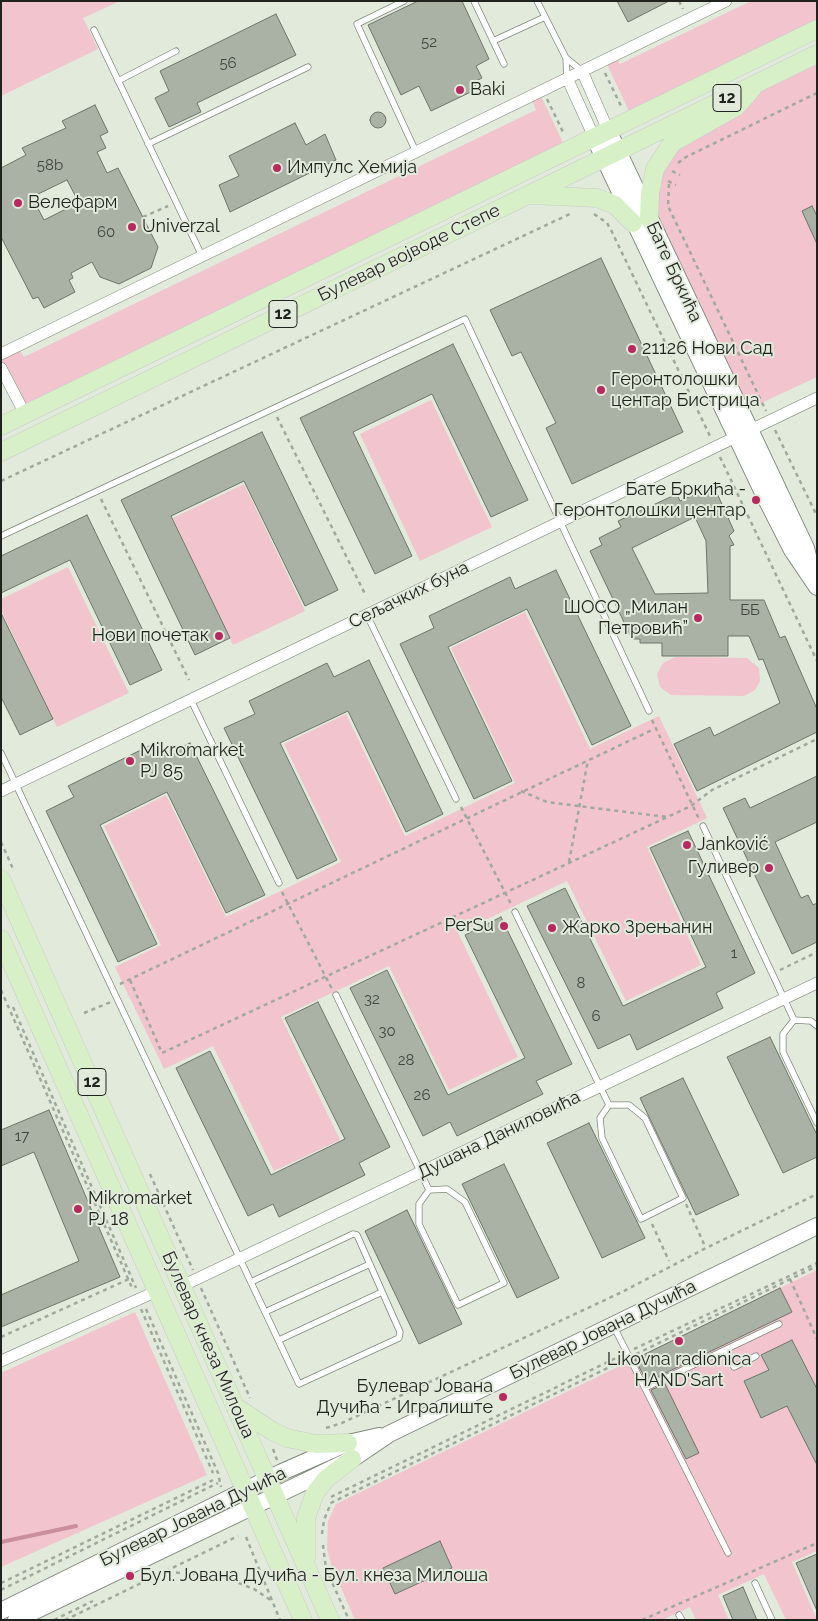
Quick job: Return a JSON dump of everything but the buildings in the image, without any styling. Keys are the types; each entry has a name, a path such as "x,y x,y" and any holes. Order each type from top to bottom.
{"main road":[{"name":"Булевар војводе Степе","path":"1,426 817,29"},
{"name":"Булевар војводе Степе","path":"1,452 817,54"},
{"path":"526,196 597,198 615,205 641,221 650,193 655,168 672,143 736,107 758,82"},
{"name":"Булевар кнеза Милоша","path":"1,879 330,1620"},
{"name":"Булевар кнеза Милоша","path":"1,939 303,1620"},
{"path":"235,1407 272,1431 287,1438 350,1451 314,1493 309,1506 306,1518 307,1567"}],"street":[{"path":"1,354 726,1"},
{"name":"Бате Бркића","path":"582,71 601,134"},
{"name":"Бате Бркића","path":"567,78 601,134 743,434 792,550 816,584"},
{"path":"1,368 25,414"},
{"name":"Сељачких буна","path":"1,791 817,398"},
{"name":"Душана Даниловића","path":"182,1286 817,983"},
{"name":"Булевар Јована Дучића","path":"1,1611 245,1490 267,1480 350,1451 389,1434 817,1226"},
{"path":"1,1361 157,1291"},
{"name":"Булевар Јована Дучића","path":"16,1620 275,1496 350,1451"}],"lane":[{"path":"404,1 357,24 416,152"},
{"path":"474,1 504,64"},
{"path":"537,1 566,58 567,78"},
{"path":"493,42 546,18"},
{"path":"94,30 202,256"},
{"path":"118,81 176,51"},
{"path":"566,58 582,71"},
{"path":"148,144 308,67"},
{"path":"1,536 464,319 649,711"},
{"path":"367,615 456,799"},
{"path":"190,700 279,883"},
{"path":"1,753 299,1384 399,1338 400,1332 357,1235 352,1234 251,1282"},
{"path":"703,826 794,1020"},
{"path":"515,912 609,1105"},
{"path":"336,995 430,1190"},
{"path":"794,1020 811,1021 817,1026"},
{"path":"794,1020 783,1034 783,1052 817,1123"},
{"path":"609,1105 629,1105 644,1118 684,1198 640,1219 602,1138 600,1118 609,1105"},
{"path":"447,1189 465,1202 504,1283 458,1305 419,1224 419,1204 430,1190 447,1189"},
{"path":"265,1312 370,1264"},
{"path":"279,1340 382,1292"},
{"path":"645,1388 780,1324"},
{"path":"613,1325 728,1553"},
{"path":"726,1350 734,1367 756,1356"},
{"path":"755,1583 772,1620"}],"path":[{"path":"600,62 622,108"},
{"path":"543,90 564,134"},
{"path":"817,93 686,157 677,164 670,176 668,190 668,206 817,516"},
{"path":"143,217 176,202"},
{"path":"1,481 578,212"},
{"path":"588,212 606,223 612,232"},
{"path":"273,409 366,596"},
{"path":"96,491 190,680"},
{"path":"649,711 654,729 691,806 703,826"},
{"path":"112,987 654,729"},
{"path":"130,980 162,1053 691,806 712,790 817,739"},
{"path":"569,863 588,760"},
{"path":"521,791 547,802 667,817"},
{"path":"456,799 515,912"},
{"path":"279,883 288,904 336,995"},
{"path":"773,974 817,952"},
{"path":"1,1590 218,1483 218,1473 129,1279 3,989"},
{"path":"3,989 213,1472"},
{"path":"84,1013 117,999"},
{"path":"321,1429 342,1423 622,1292 706,1248 817,1194"},
{"path":"684,1198 704,1244"},
{"path":"648,1215 669,1261"},
{"path":"349,1620 326,1569 323,1550 324,1520 331,1502 628,1355 790,1279 817,1264"},
{"path":"328,1499 817,1264"},
{"path":"1,1337 129,1279"},
{"path":"790,1279 817,1339"},
{"path":"1,1583 213,1480"},
{"path":"65,1620 238,1536"},
{"path":"246,1537 280,1620"},
{"path":"642,1620 817,1543"},
{"path":"166,1572 221,1576 254,1589 272,1601"}],"shaded area":[{"path":"1,1 120,1 83,18 98,49 1,96"},
{"path":"751,1 817,1 817,25 631,116 607,64 617,59 620,64"},
{"path":"817,59 817,377 744,411 653,218 654,194 667,158 763,85"},
{"path":"541,96 565,147 28,406 23,403 1,359 19,350 24,357 536,110 532,100"},
{"path":"431,400 492,527 420,561 360,434"},
{"path":"244,484 305,611 233,645 173,518"},
{"path":"68,567 129,693 57,727 1,610 1,599"},
{"path":"525,612 590,749 659,716 707,818 647,847 701,965 626,1001 567,881 458,933 518,1057 449,1090 389,966 281,1017 340,1140 274,1171 213,1046 164,1069 115,967 161,945 104,826 166,795 226,917 341,862 284,744 346,714 405,836 515,783 451,648"},
{"path":"675,657 747,658 759,668 760,681 755,690 744,696 671,695 660,687 657,674 663,663"},
{"path":"817,1270 817,1551 792,1562 817,1620 786,1620 764,1574 718,1595 729,1620 696,1620 690,1607 662,1620 355,1620 332,1567 327,1549 328,1521 336,1504"},
{"path":"135,1312 207,1475 1,1567 1,1373"}],"waterway":[{"path":"1,1542 76,1526"}],"place":[{"name":"Baki","path":"460,90"},
{"name":"Импулс Хемија","path":"277,168"},
{"name":"Велефарм","path":"18,203"},
{"name":"Univerzal","path":"132,227"},
{"name":"21126 Нови Сад","path":"632,349"},
{"name":"Геронтолошки центар Бистрица","path":"601,390"},
{"name":"Бате Бркића - Геронтолошки центар","path":"756,500"},
{"name":"ШОСО „Милан Петровић”","path":"698,618"},
{"name":"Нови почетак","path":"219,636"},
{"name":"Mikromarket PJ 85","path":"130,761"},
{"name":"Janković","path":"687,845"},
{"name":"Гуливер","path":"769,868"},
{"name":"PerSu","path":"504,926"},
{"name":"Жарко Зрењанин","path":"552,928"},
{"name":"Mikromarket PJ 18","path":"78,1209"},
{"name":"Likovna radionica HAND'Sart","path":"679,1341"},
{"name":"Булевар Јована Дучића - Игралиште","path":"503,1397"},
{"name":"Бул. Јована Дучића - Бул. кнеза Милоша","path":"130,1576"}]}
